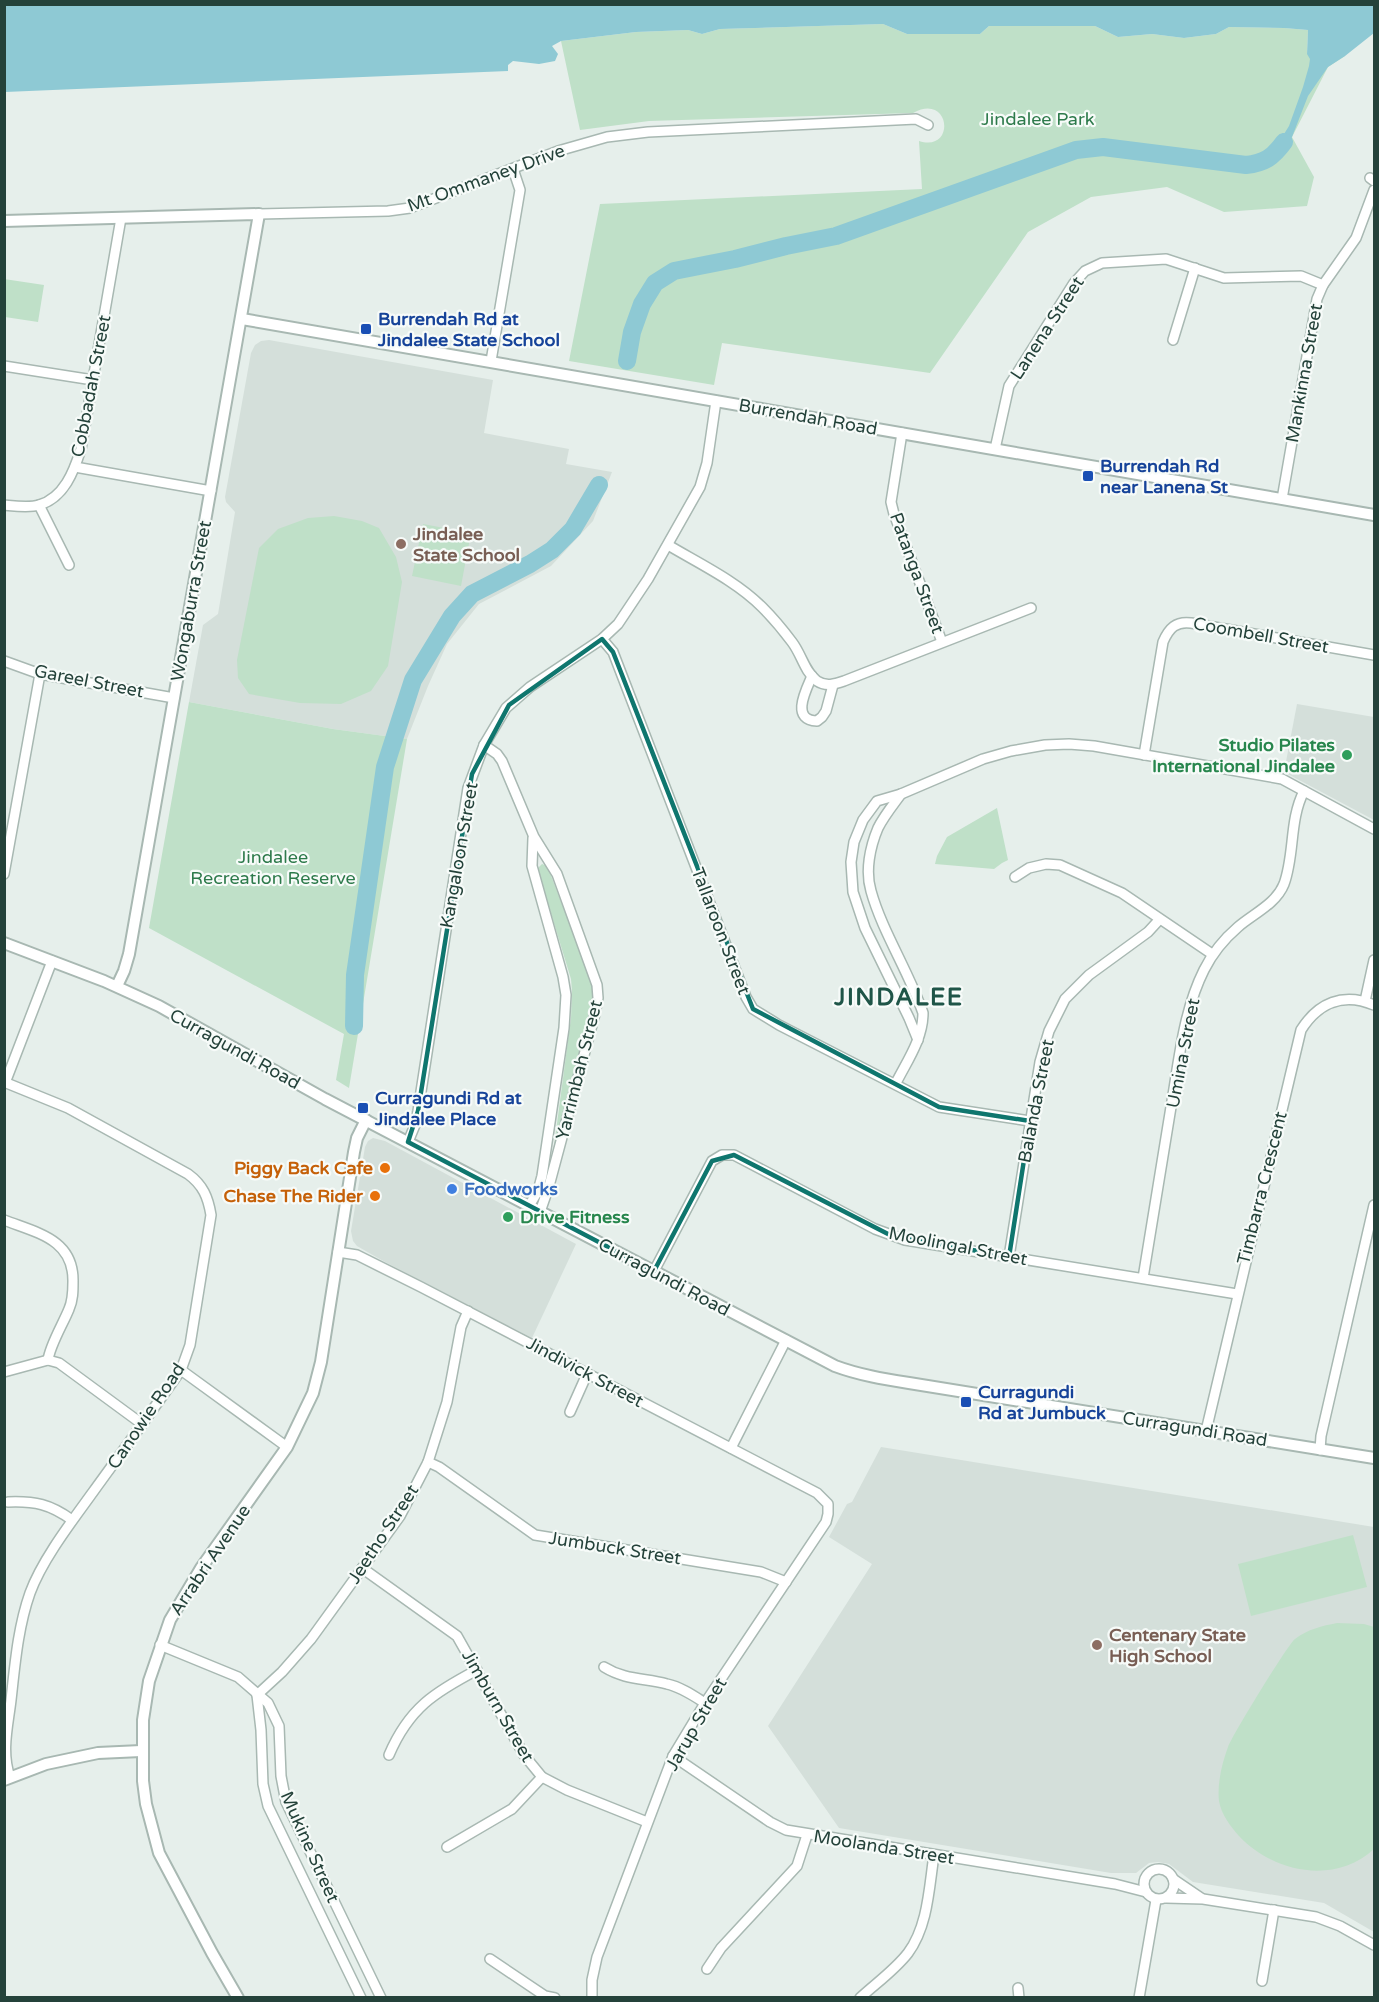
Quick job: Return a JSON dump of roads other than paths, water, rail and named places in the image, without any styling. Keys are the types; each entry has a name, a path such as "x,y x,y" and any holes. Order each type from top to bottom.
{"street":[{"name":"Mt Ommaney Drive","path":"4,221 388,211 410,208 558,151 607,137 648,132 916,119 928,125"},
{"path":"491,361 520,190 513,169"},
{"name":"Mankinna Street","path":"1282,499 1315,306 1323,285 1356,238 1374,190"},
{"name":"Wongaburra Street","path":"117,986 129,954 260,214"},
{"name":"Cobbadah Street","path":"39,505 60,490 72,476 81,449 121,218"},
{"name":"Lanena Street","path":"995,449 1009,386 1079,275 1093,266 1112,262 1166,259 1224,278 1301,276 1323,285"},
{"path":"1173,340 1195,268"},
{"name":"Burrendah Road","path":"242,319 1374,515"},
{"path":"4,366 93,380"},
{"name":"Kangaloon Street","path":"408,1142 418,1111 468,788 484,745 498,719 512,702 530,687 602,639 618,624 648,579 700,487 716,401"},
{"name":"Patanga Street","path":"902,433 891,502 942,642"},
{"path":"75,467 211,491"},
{"path":"4,505 39,505 69,565"},
{"path":"668,545 735,585 761,606 793,643 812,676 823,684 833,685 1031,608"},
{"name":"Coombell Street","path":"1144,755 1163,642 1167,633 1176,624 1191,623 1374,655"},
{"name":"Tallaroon Street","path":"602,639 613,652 746,997 753,1009 939,1107 1030,1121"},
{"name":"Gareel Street","path":"4,661 40,674 174,698"},
{"path":"4,874 40,674"},
{"path":"812,676 801,707 804,716 809,720 817,721 824,716 833,685"},
{"path":"918,1040 865,928 853,892 851,862 854,842 863,820 877,801 901,794 983,759 1045,745 1069,744 1248,771 1282,779 1374,829"},
{"name":"Yarrimbah Street","path":"484,745 502,760 532,832 557,874 595,973 598,992 595,1014 540,1212"},
{"name":"Umina Street","path":"1143,1278 1186,1018 1198,983 1212,954 1280,891 1287,871 1298,805 1304,791"},
{"path":"896,1083 918,1040 923,1024 923,1013 870,890 868,869 878,828 901,794"},
{"path":"4,813 16,817"},
{"name":"Yarrimbah Street","path":"529,1206 538,1191 542,1176 564,1028 566,994 532,866 534,847 532,832"},
{"path":"1015,876 1029,868 1046,864 1060,865 1122,893 1212,954"},
{"name":"Balanda Street","path":"1009,1257 1040,1062 1049,1031 1065,999 1089,975 1148,932 1159,920"},
{"name":"Curragundi Road","path":"4,943 117,986 159,1006 325,1099 835,1366 866,1376 1374,1458"},
{"path":"1365,1001 1374,960"},
{"path":"5,1083 52,962"},
{"name":"Timbarra Crescent","path":"1206,1431 1300,1030 1312,1014 1328,1004 1340,1001 1365,1001 1374,1005"},
{"name":"Canowie Road","path":"5,1083 68,1108 188,1174 200,1183 209,1200 211,1222 190,1345 181,1370 72,1520 30,1592 15,1659 6,1746 8,1778"},
{"name":"Arrabri Avenue","path":"238,1998 159,1853 146,1804 141,1751 143,1720 160,1645 170,1620 201,1568 287,1447 313,1393 321,1362 354,1152 357,1138 366,1120"},
{"name":"Moolingal Street","path":"654,1271 712,1161 722,1155 734,1155 888,1234 905,1240 1237,1294"},
{"path":"1320,1450 1321,1436 1374,1205"},
{"path":"4,1220 61,1245 74,1271 71,1305 48,1360"},
{"name":"Jindivick Street","path":"338,1252 357,1255 371,1261 817,1493 828,1504"},
{"name":"Jeetho Street","path":"257,1695 282,1672 311,1639 400,1516 428,1462 447,1402 461,1327 468,1311"},
{"path":"731,1448 786,1340"},
{"path":"4,1372 48,1360 59,1363 142,1424"},
{"path":"181,1370 287,1447"},
{"path":"570,1412 587,1374"},
{"name":"Jumbuck Street","path":"428,1462 439,1467 535,1535 761,1572 786,1582"},
{"path":"8,1502 39,1503 57,1510 72,1520"},
{"name":"Jarup Street","path":"592,1998 592,1980 597,1957 673,1756 705,1703 825,1522 828,1504"},
{"name":"Jimburn Street","path":"362,1568 457,1636 524,1755 542,1777 558,1787 648,1821"},
{"name":"Mukine Street","path":"160,1645 233,1674 268,1703 279,1726 281,1776 286,1802 381,1998"},
{"path":"604,1667 618,1675 669,1684 705,1703"},
{"path":"389,1755 396,1737 418,1708 443,1688 477,1670"},
{"name":"Mukine Street","path":"257,1695 263,1784 268,1806 361,1998"},
{"path":"8,1778 46,1764 98,1753 141,1751"},
{"name":"Moolanda Street","path":"673,1756 770,1822 786,1830 1115,1884 1146,1892"},
{"path":"447,1847 512,1809 542,1777"},
{"path":"707,1969 721,1948 797,1866 807,1834"},
{"path":"860,1998 907,1954 915,1940 926,1911 934,1856"},
{"path":"1203,1899 1173,1879 1170,1874 1161,1870 1152,1871 1145,1878 1146,1892 1161,1899 1203,1899 1316,1917 1341,1926 1374,1945"},
{"name":"Moolanda Street","path":"1115,1884 1145,1878"},
{"path":"1139,1998 1161,1899 1174,1888 1173,1879"},
{"path":"1262,1981 1274,1910"},
{"path":"490,1959 545,1996 555,1998"}],"water":[{"path":"1374,4 1374,33 1328,67 1308,96 1292,137 1283,148 1269,158 1289,126 1303,87 1310,59 1307,54 1308,30 1229,27 1216,34 1184,38 1152,34 1118,37 1095,26 989,26 980,34 907,34 883,24 720,29 702,34 688,30 636,32 561,41 552,46 558,54 555,61 539,64 513,61 508,65 508,71 5,92 5,5"}],"waterway":[{"path":"627,361 632,332 642,304 655,283 674,271 836,236 1076,150 1103,147 1246,165 1268,158 1284,142"},
{"path":"354,1026 355,975 385,767 413,680 452,616 472,594 552,550 573,529 599,485"}],"place":[{"name":"Burrendah Rd at Jindalee State School","path":"366,329"},
{"name":"Burrendah Rd near Lanena St","path":"1088,476"},
{"name":"Jindalee State School","path":"401,544"},
{"name":"Studio Pilates International Jindalee","path":"1347,755"},
{"name":"Curragundi Rd at Jindalee Place","path":"363,1108"},
{"name":"Piggy Back Cafe","path":"385,1168"},
{"name":"Foodworks","path":"452,1189"},
{"name":"Chase The Rider","path":"375,1196"},
{"name":"Drive Fitness","path":"508,1217"},
{"name":"Curragundi Rd at Jumbuck","path":"966,1402"},
{"name":"Centenary State High School","path":"1097,1645"}],"district":[{"name":"JINDALEE","path":"899,997"}],"park label":[{"name":"Jindalee Park","path":"1038,119"},
{"name":"Jindalee Recreation Reserve","path":"273,867"}]}
